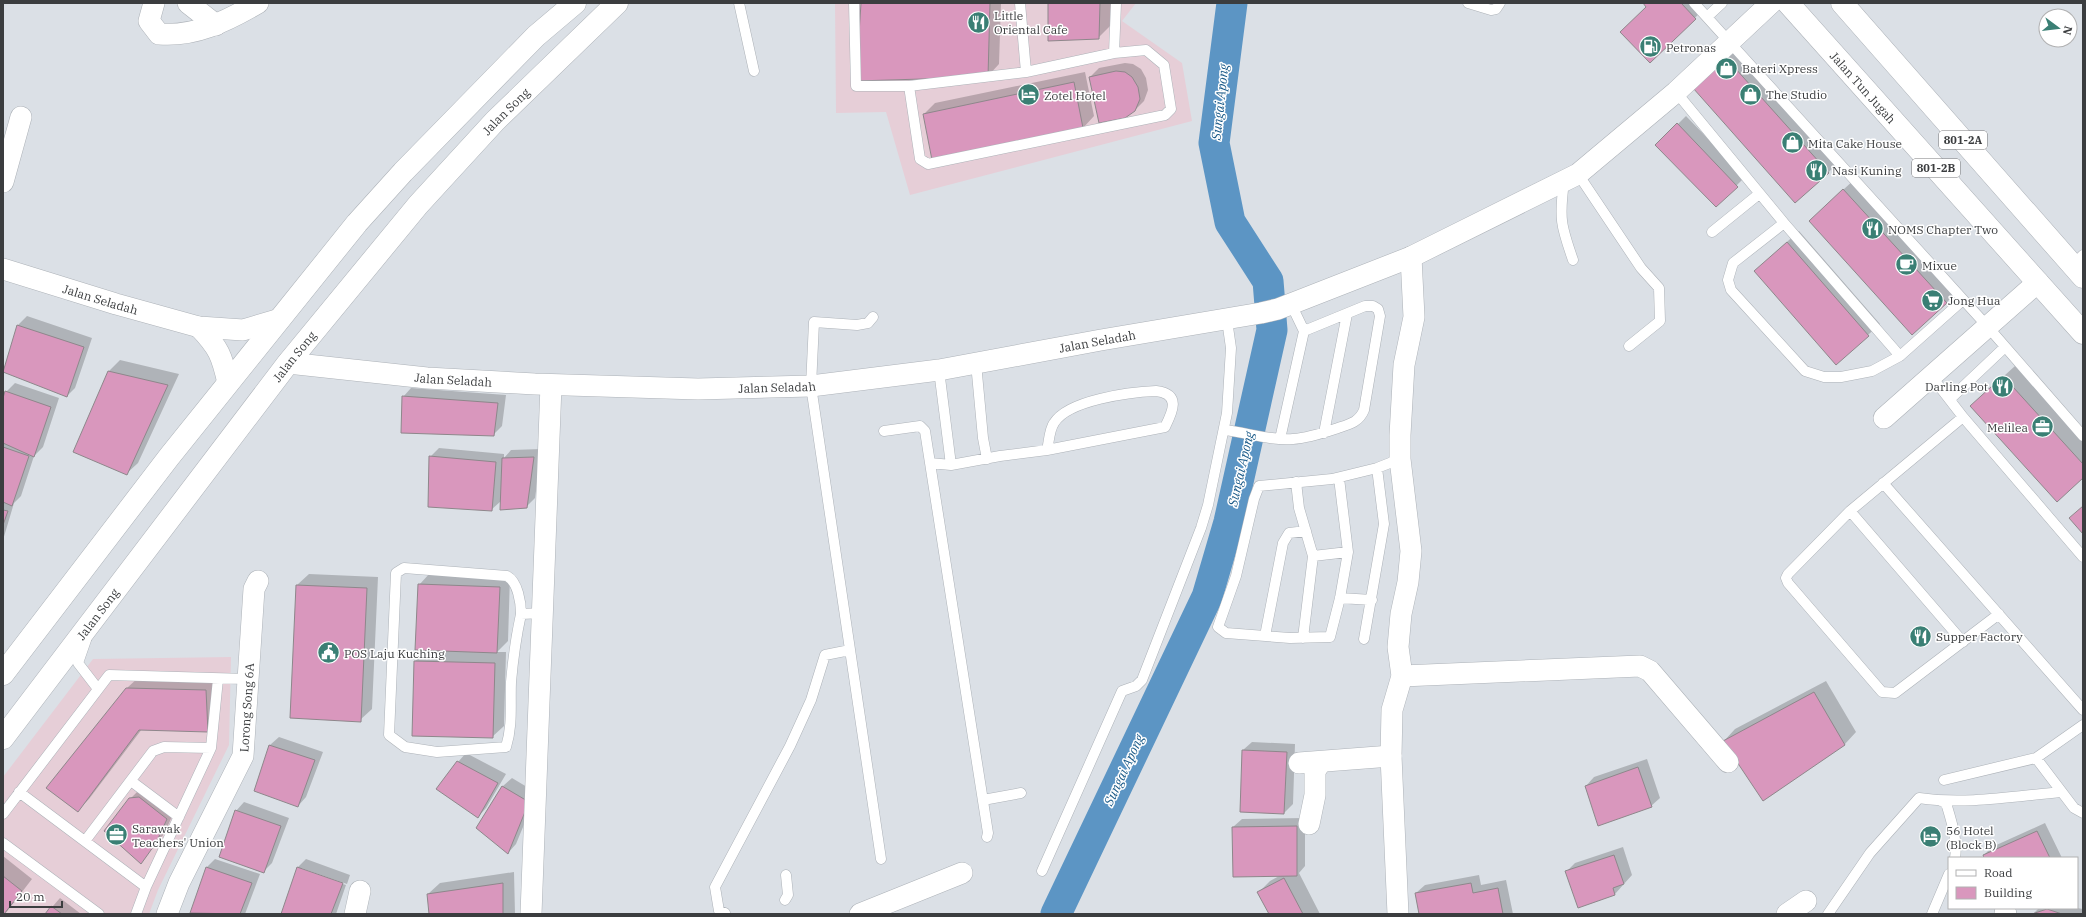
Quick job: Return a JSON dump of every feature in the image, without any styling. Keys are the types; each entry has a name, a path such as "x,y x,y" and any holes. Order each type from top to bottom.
{"main road":[{"path":"3,674 228,383 357,223 403,172 536,36 575,3"},
{"name":"Jalan Song","path":"3,738 92,623 288,363 418,205 495,121 618,3"},
{"name":"Jalan Tun Jugah","path":"1788,3 2083,333"},
{"name":"801-2A","path":"1842,3 2080,266"}],"street":[{"path":"154,3 148,21 159,34 174,35 193,32 216,25 258,3"},
{"path":"188,3 216,25"},
{"name":"Jalan Seladah","path":"288,363 427,378 551,385 698,389 811,386 939,370 1101,340 1227,320 1277,309 1411,256 1571,177 1676,92 1771,3"},
{"path":"3,182 21,117"},
{"path":"1398,914 1391,756 1392,710 1402,676 1398,647 1401,614 1408,582 1411,551 1400,459 1401,403 1404,366 1414,317 1411,256"},
{"name":"Jalan Seladah","path":"5,275 199,327 244,330 280,319"},
{"path":"1884,418 2038,282"},
{"path":"199,327 212,341 222,357 228,383"},
{"path":"531,914 551,385"},
{"name":"Lorong Song 6A","path":"167,914 179,883 243,756 254,589 258,581"},
{"path":"1402,676 1640,666 1650,671 1728,762"},
{"path":"1298,763 1391,756"},
{"path":"1310,824 1315,795 1315,772 1321,762"},
{"path":"860,914 962,873"},
{"path":"355,914 360,892"},
{"path":"1787,914 1806,901"}],"lane":[{"path":"739,3 754,71"},
{"path":"854,3 856,86 909,86 1026,72 1114,53 1146,50 1164,65 1171,109 1165,115 928,164 920,160 909,86"},
{"path":"1020,3 1026,72"},
{"path":"1114,53 1116,3"},
{"path":"1468,3 1490,10 1496,9 1500,3"},
{"path":"1694,3 1988,326 2083,436"},
{"path":"1707,17 1722,3"},
{"path":"1676,92 1784,224 1900,356"},
{"path":"1571,177 1560,216 1573,260"},
{"path":"1571,177 1658,288 1660,321 1628,346"},
{"path":"1712,232 1759,194"},
{"path":"1784,224 1733,263 1728,280 1731,290 1805,371 1824,377 1841,377 1872,370 1900,356 1963,300"},
{"path":"1224,430 1280,439 1308,438 1357,421 1364,410 1380,316 1378,309 1373,306 1365,306 1304,331"},
{"path":"1277,309 1304,331"},
{"path":"1324,433 1347,314"},
{"path":"873,317 868,323 857,325 814,322 811,386 881,860"},
{"path":"1042,871 1122,691 1136,686 1142,680 1208,506 1227,413 1231,348 1227,320"},
{"path":"1280,439 1304,331"},
{"path":"1950,398 2005,346"},
{"path":"976,363 983,438 987,459"},
{"path":"939,370 951,465"},
{"path":"1932,377 1950,398 1963,417 2083,557"},
{"path":"930,463 951,465 1047,450 1165,427 1174,411 1172,399 1165,392 1156,391 1085,403 1066,412 1053,423 1047,450"},
{"path":"1963,417 1850,511 1788,574 1786,578 1788,583 1882,692 1895,693 1999,614"},
{"path":"884,431 920,426 926,431 988,833 987,837"},
{"path":"1339,478 1348,552 1340,598 1330,637 1303,638 1226,633 1218,627 1236,576 1254,499 1259,486 1339,478 1377,468 1400,459"},
{"path":"1364,639 1384,524 1377,468"},
{"path":"1296,482 1306,532 1313,556 1303,638"},
{"path":"1883,482 2081,705"},
{"path":"1850,511 1963,642"},
{"path":"1265,636 1282,543 1289,533 1306,532"},
{"path":"1313,556 1348,552"},
{"path":"404,568 507,576 511,578 521,601 520,614 515,637 511,683 511,729 506,747 436,752 406,747 389,735 396,573 404,568"},
{"path":"1340,598 1372,600"},
{"path":"520,614 543,613"},
{"path":"92,623 78,663 98,690"},
{"path":"725,913 719,911 715,887 790,746 811,700 825,655 850,650"},
{"path":"3,814 109,676 247,679"},
{"path":"136,914 146,887 210,748 218,679"},
{"path":"1944,780 2036,758 2083,725"},
{"path":"85,841 153,751 164,747 210,748"},
{"path":"2036,758 2074,808 2083,813"},
{"path":"131,781 179,817"},
{"path":"19,792 146,887"},
{"path":"1941,802 2062,792"},
{"path":"983,800 1021,794"},
{"path":"1828,914 1870,853 1919,798 1946,803 1956,840 1956,857"},
{"path":"3,843 99,914"},
{"path":"785,900 788,895 786,875"},
{"path":"1932,914 1948,876"}],"shaded area":[{"path":"835,3 1136,3 1122,21 1182,63 1192,121 910,195 886,112 836,113"},
{"path":"231,657 229,745 158,890 149,914 3,914 3,777 93,659"}],"building":[{"path":"861,3 990,3 988,77 856,81"},
{"path":"1048,3 1100,3 1099,39 1048,41"},
{"name":"Petronas","path":"1643,3 1681,3 1696,19 1650,63 1620,32 1646,7"},
{"path":"1726,58 1829,173 1795,203 1693,88"},
{"path":"1116,71 1125,72 1132,77 1138,87 1140,99 1135,111 1125,118 1099,123 1089,77"},
{"path":"1074,82 1083,128 932,160 923,114"},
{"path":"1677,123 1738,187 1716,207 1655,145"},
{"path":"1843,189 1947,303 1912,335 1809,221"},
{"path":"1787,242 1869,336 1836,365 1754,271"},
{"path":"17,325 84,347 67,397 3,372"},
{"path":"108,371 168,385 127,475 73,452"},
{"path":"2003,376 2083,464 2083,478 2057,502 1970,406"},
{"path":"5,391 51,407 34,457 3,443 3,398"},
{"path":"402,396 498,403 494,436 401,433"},
{"path":"3,447 29,456 12,506 3,502"},
{"path":"429,456 496,462 492,511 428,507"},
{"path":"534,457 527,508 500,510 502,458"},
{"path":"2083,506 2083,534 2069,518"},
{"path":"3,510 8,511 3,525"},
{"path":"418,584 500,587 497,653 415,650"},
{"name":"POS Laju Kuching","path":"296,585 367,588 361,722 290,718"},
{"path":"414,661 495,663 493,738 412,736"},
{"path":"126,688 206,690 208,732 139,730 78,812 46,788"},
{"path":"1814,692 1845,745 1763,801 1723,741"},
{"path":"269,745 315,760 298,807 254,791"},
{"path":"1242,750 1287,752 1284,814 1240,812"},
{"path":"457,761 498,783 478,818 436,789"},
{"path":"1638,767 1652,807 1598,826 1585,786"},
{"path":"502,786 529,802 508,854 476,828"},
{"path":"139,797 167,819 156,843 141,864 104,831 129,798"},
{"path":"235,810 281,826 264,873 219,857"},
{"path":"1297,826 1297,876 1233,877 1232,827"},
{"path":"2037,831 2050,857 1984,857 1983,855"},
{"path":"1614,855 1624,884 1613,888 1615,895 1578,908 1565,871"},
{"path":"206,867 252,883 240,914 190,913"},
{"path":"297,867 343,883 331,914 281,914"},
{"path":"3,876 22,891 4,914 3,914"},
{"path":"1284,878 1303,914 1269,914 1257,892"},
{"path":"503,883 503,914 429,914 427,894"},
{"path":"1471,883 1473,893 1498,888 1503,914 1419,914 1415,893"},
{"path":"51,906 62,914 45,914"},
{"path":"2047,909 2062,914 2032,914"}],"waterway":[{"name":"Sungai Apong","path":"1056,914 1207,597 1229,522 1272,330 1268,281 1230,222 1214,143 1232,3"}],"place":[{"name":"Little Oriental Cafe","path":"979,22"},
{"name":"Petronas","path":"1651,47"},
{"name":"Bateri Xpress","path":"1727,68"},
{"name":"The Studio","path":"1750,94"},
{"name":"Zotel Hotel","path":"1029,95"},
{"name":"Mita Cake House","path":"1793,143"},
{"name":"Nasi Kuning","path":"1816,170"},
{"name":"NOMS Chapter Two","path":"1872,229"},
{"name":"Mixue","path":"1906,265"},
{"name":"Jong Hua","path":"1932,300"},
{"name":"Darling Pot","path":"2003,386"},
{"name":"Melilea","path":"2043,427"},
{"name":"Supper Factory","path":"1920,636"},
{"name":"POS Laju Kuching","path":"328,653"},
{"name":"Sarawak Teachers' Union","path":"117,835"},
{"name":"56 Hotel (Block B)","path":"1930,837"}]}
